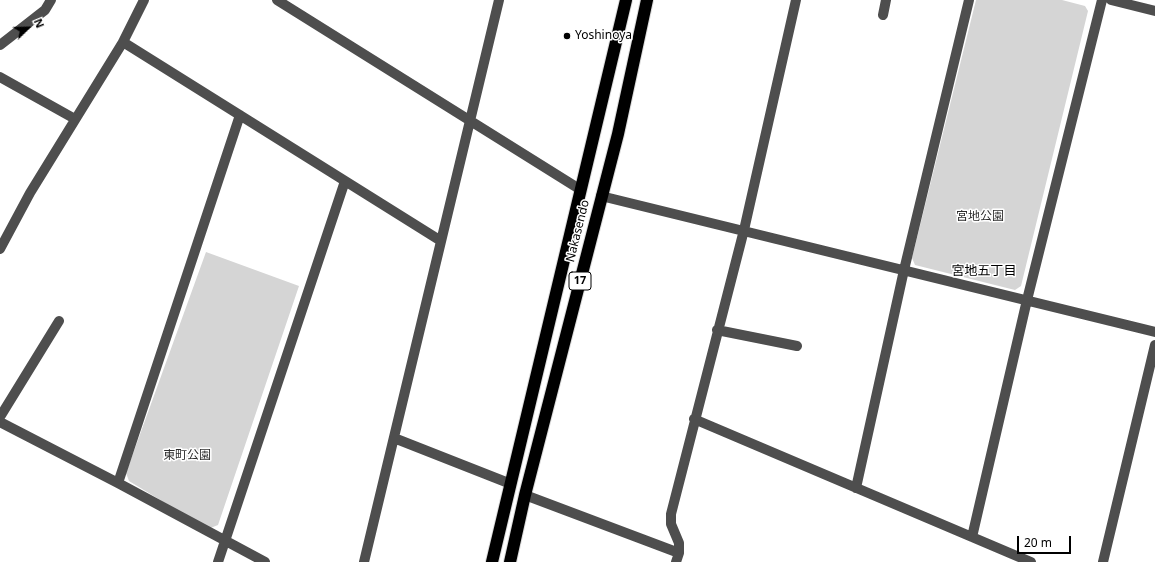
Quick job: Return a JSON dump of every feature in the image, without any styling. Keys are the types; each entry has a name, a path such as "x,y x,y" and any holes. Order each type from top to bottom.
{"highway":[{"name":"Nakasendo","path":"492,562 626,0"},
{"name":"Nakasendo","path":"510,562 525,494 618,134 647,0"}],"street":[{"path":"0,45 45,10 51,0"},
{"path":"0,249 30,193 123,42 144,0"},
{"path":"277,0 581,190"},
{"path":"364,562 499,0"},
{"path":"525,494 678,557 679,543 671,524 671,514 694,419 744,230 796,0"},
{"path":"883,15 886,0"},
{"path":"856,488 904,270 969,0"},
{"path":"972,537 1027,300 1102,0"},
{"path":"1111,0 1155,11"},
{"path":"123,42 441,241"},
{"path":"0,77 75,120"},
{"path":"118,483 240,115"},
{"path":"218,562 345,181"},
{"path":"601,196 1155,332"},
{"path":"0,417 59,321"},
{"path":"717,330 797,346"},
{"path":"1103,562 1155,345"},
{"path":"694,419 1031,562"},
{"path":"0,422 266,562"},
{"path":"394,438 511,484"}],"green space":[{"name":"宮地公園","path":"976,0 1062,0 1085,6 1088,11 1021,286 1015,290 915,265 912,258"},
{"name":"東町公園","path":"206,252 299,286 218,525 208,529 129,481 126,473"}],"place":[{"name":"Yoshinoya","path":"567,36"}],"district":[{"name":"宮地五丁目","path":"984,271"}]}
